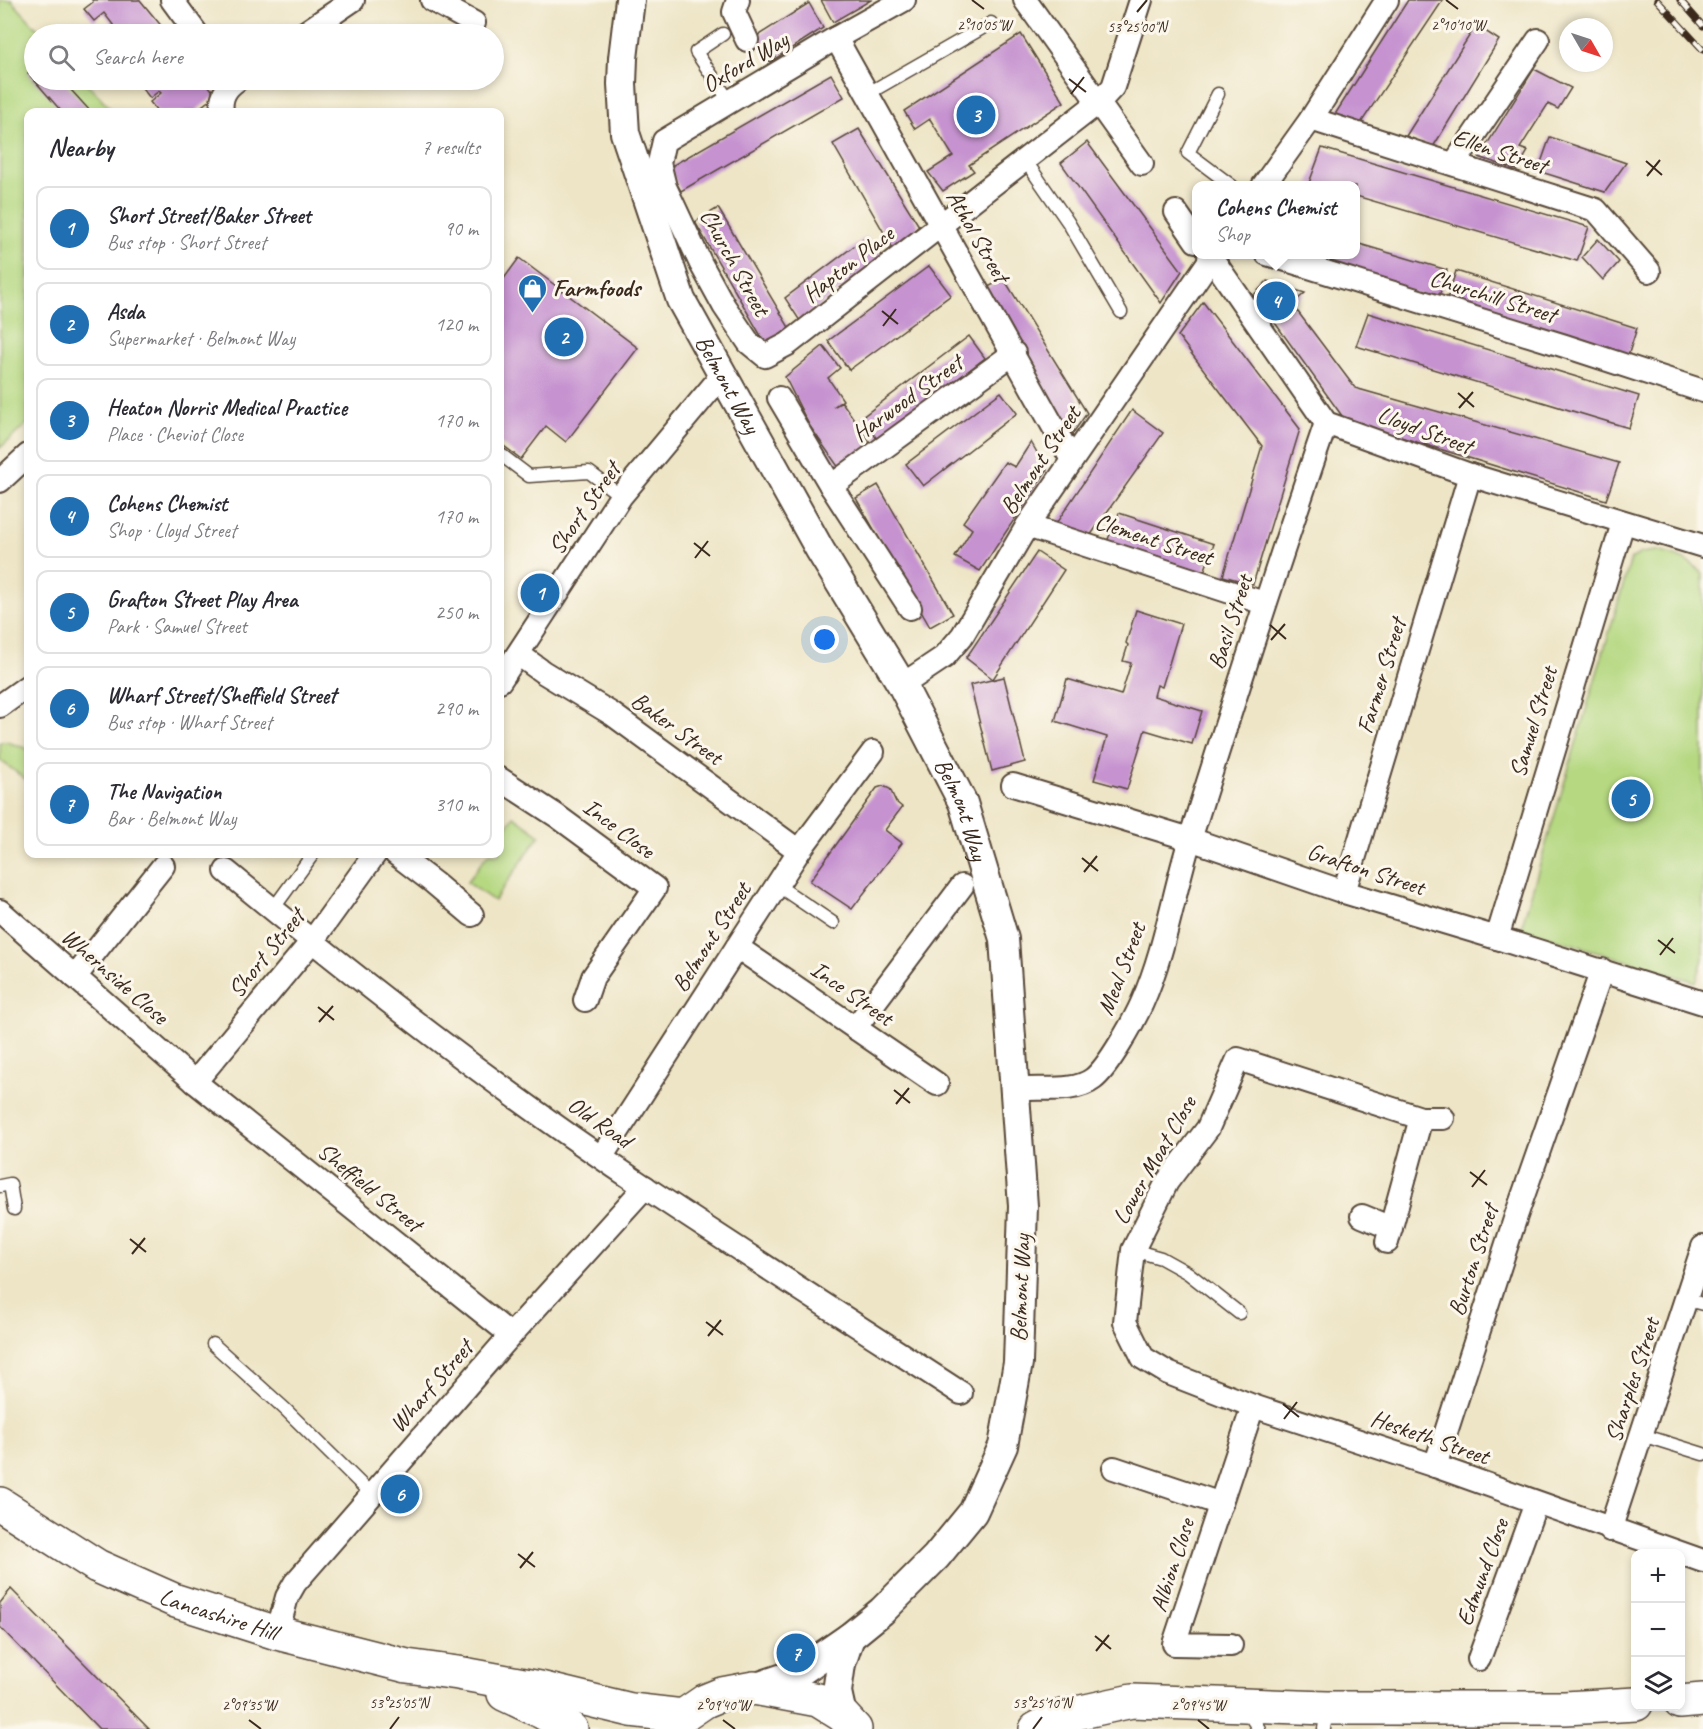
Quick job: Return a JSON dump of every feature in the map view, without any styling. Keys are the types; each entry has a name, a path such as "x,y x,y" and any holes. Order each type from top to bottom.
{"main road":[{"name":"Lancashire Hill","path":"0,1504 97,1566 176,1601 277,1633 407,1666 540,1688 677,1722"},
{"name":"Lancashire Hill","path":"458,1673 543,1712 571,1729"},
{"path":"677,1722 705,1701 722,1694 754,1688 818,1700 848,1722"},
{"path":"1685,1702 1703,1700"},
{"path":"1036,1729 1058,1717 1132,1701 1251,1717 1631,1704"}],"street":[{"path":"172,0 190,24"},
{"path":"318,24 353,0"},
{"path":"432,0 474,23"},
{"name":"Belmont Way","path":"630,0 622,84 625,133 681,300 820,550 902,685 963,803 1004,939 1023,1206 1018,1364 1003,1446 973,1512 936,1557 882,1611 850,1637 798,1673 754,1688"},
{"path":"738,0 734,12 747,40"},
{"name":"Oxford Way","path":"659,163 664,141 904,0"},
{"path":"1025,0 1142,164"},
{"name":"Hapton Place","path":"788,344 1099,102 1113,87 1141,0"},
{"path":"1267,181 1311,119 1387,0"},
{"name":"Athol Street","path":"836,38 1072,460"},
{"path":"1454,164 1538,40"},
{"name":"Ellen Street","path":"1311,119 1596,210 1648,272"},
{"name":"Church Street","path":"659,163 665,187 701,264 723,306 749,343 765,356 788,344"},
{"path":"1176,212 1192,234"},
{"name":"Belmont Street","path":"902,685 944,657 962,636 1027,526 1210,259"},
{"path":"1214,259 1326,423"},
{"name":"Churchill Street","path":"1280,259 1565,346 1703,391"},
{"name":"Harwood Street","path":"831,486 1014,353"},
{"name":"Short Street","path":"504,675 621,496 723,374"},
{"path":"779,398 831,486 910,608"},
{"name":"Lloyd Street","path":"1326,423 1470,475 1703,546"},
{"name":"Basil Street","path":"1190,839 1264,603 1326,423"},
{"path":"0,481 24,459"},
{"name":"Farmer Street","path":"1344,892 1470,475"},
{"name":"Samuel Street","path":"1497,938 1623,523"},
{"name":"Clement Street","path":"1027,526 1264,603"},
{"name":"Baker Street","path":"518,654 612,714 799,851"},
{"path":"0,706 24,689"},
{"name":"Belmont Street","path":"602,1156 799,851 873,752"},
{"name":"Ince Close","path":"504,782 557,816 655,888 593,977 585,1000"},
{"name":"Grafton Street","path":"1013,785 1190,839 1344,892 1703,1003"},
{"name":"Meal Street","path":"1027,1089 1073,1087 1093,1079 1110,1060 1142,1004 1161,950 1190,839"},
{"name":"Short Street","path":"195,1082 313,940 372,858"},
{"path":"401,858 472,915"},
{"path":"75,977 163,866"},
{"name":"Old Road","path":"226,871 412,1020 645,1187 960,1393"},
{"path":"855,1028 962,886"},
{"name":"Whernside Close","path":"0,912 195,1082"},
{"name":"Ince Street","path":"737,946 937,1084"},
{"name":"Burton Street","path":"1435,1466 1516,1216 1602,970"},
{"name":"Lower Moat Close","path":"1143,1358 1125,1322 1133,1250 1167,1182 1208,1128 1230,1056 1432,1118 1389,1235 1362,1216"},
{"name":"Sheffield Street","path":"195,1082 511,1335"},
{"name":"Wharf Street","path":"277,1633 287,1597 295,1583 511,1335 645,1187"},
{"name":"Sharples Street","path":"1610,1530 1642,1435 1695,1302 1703,1247"},
{"name":"Hesketh Street","path":"1143,1358 1168,1373 1253,1407 1435,1466 1610,1530 1703,1561"},
{"name":"Albion Close","path":"1231,1645 1165,1644 1221,1504 1253,1407"},
{"name":"Albion Close","path":"1114,1468 1221,1504"},
{"name":"Edmund Close","path":"1479,1659 1536,1503"},
{"path":"848,1722 837,1692 841,1664 850,1637"}],"lane":[{"path":"867,94 991,23"},
{"path":"723,34 696,52 730,102"},
{"path":"1218,94 1188,153 1225,181"},
{"path":"1025,160 1068,222 1121,312"},
{"path":"504,457 529,476 589,472 621,496"},
{"path":"273,909 310,858"},
{"path":"777,885 833,923"},
{"path":"0,1186 10,1184 14,1209"},
{"path":"1133,1250 1161,1258 1188,1273 1239,1313"},
{"path":"213,1344 285,1409 372,1495"},
{"path":"1642,1435 1703,1454"}],"green space":[{"path":"0,0 11,0 33,24 24,24 24,90 93,90 110,108 24,108 24,427 0,448"},
{"path":"1656,551 1682,559 1703,574 1703,959 1696,982 1521,928 1631,559 1641,553"},
{"path":"0,742 24,748 24,778 0,760"},
{"path":"514,816 540,835 494,901 467,882 485,858 504,858 504,831"}],"building":[{"path":"92,0 140,0 160,24 112,24 104,13 94,21 84,9 93,2"},
{"path":"821,0 871,0 833,22"},
{"path":"1408,0 1443,0 1359,126 1332,119"},
{"path":"809,3 823,28 770,62 754,38"},
{"path":"1476,25 1499,40 1433,147 1406,136"},
{"path":"1021,34 1064,102 969,165 974,171 943,191 928,172 953,156 930,119 915,129 904,111"},
{"path":"1534,69 1571,88 1558,109 1548,104 1520,148 1528,151 1517,170 1479,157"},
{"path":"831,74 844,97 681,191 668,168"},
{"path":"43,90 71,90 87,108 58,108"},
{"path":"144,90 212,90 216,95 199,108 155,108 150,102 161,93 159,91 150,98"},
{"path":"859,129 919,226 894,250 833,144"},
{"path":"1550,137 1626,163 1605,192 1538,171"},
{"path":"1087,142 1182,271 1161,303 1061,163"},
{"path":"1322,148 1589,227 1577,261 1360,197 1360,181 1310,181"},
{"path":"718,208 790,329 768,348 695,222"},
{"path":"866,237 883,257 800,321 785,298"},
{"path":"1598,239 1619,262 1603,280 1582,257"},
{"path":"1360,244 1447,270 1438,300 1303,259 1360,259"},
{"path":"519,258 638,348 566,442 546,426 521,459 504,446 504,279"},
{"path":"929,266 951,295 849,370 828,341"},
{"path":"1456,271 1637,328 1627,359 1446,302"},
{"path":"1004,279 1087,413 1070,437 984,289"},
{"path":"1267,281 1305,293 1292,304 1355,388 1619,463 1606,500 1345,420 1273,320 1252,297"},
{"path":"1203,302 1300,429 1253,584 1223,576 1262,446 1178,336"},
{"path":"1368,313 1639,396 1629,428 1356,346"},
{"path":"969,336 985,358 878,440 861,418"},
{"path":"823,346 840,368 828,378 843,400 833,407 842,402 872,445 839,468 809,425 785,377"},
{"path":"1001,392 1017,413 923,486 906,464"},
{"path":"1132,410 1163,433 1090,536 1055,525"},
{"path":"1031,442 1047,470 980,571 955,557 972,529 963,522 1005,462 1015,467"},
{"path":"878,485 953,614 930,627 856,498"},
{"path":"1119,513 1214,544 1203,575 1106,544"},
{"path":"1037,552 1064,570 993,679 966,658"},
{"path":"1136,610 1181,624 1162,687 1157,685 1154,696 1202,711 1192,744 1145,730 1127,789 1094,780 1107,737 1055,721 1067,679 1121,695 1131,663 1123,661"},
{"path":"1004,677 1025,762 992,771 970,685"},
{"path":"883,786 890,789 896,802 902,807 885,830 902,843 852,909 810,881 877,788"},
{"path":"11,1589 149,1729 99,1729 0,1627 0,1603"}],"railway":[{"path":"1657,0 1703,50"},
{"path":"1680,0 1703,26"}],"place":[{"name":"Heaton Norris Medical Practice","path":"976,115"},
{"name":"Cohens Chemist","path":"1276,301"},
{"name":"Farmfoods","path":"532,314"},
{"name":"Asda","path":"564,337"},
{"name":"Short Street/Baker Street","path":"540,593"},
{"name":"Grafton Street Play Area","path":"1631,799"},
{"name":"Wharf Street/Sheffield Street","path":"400,1494"},
{"name":"The Navigation","path":"796,1653"}]}
